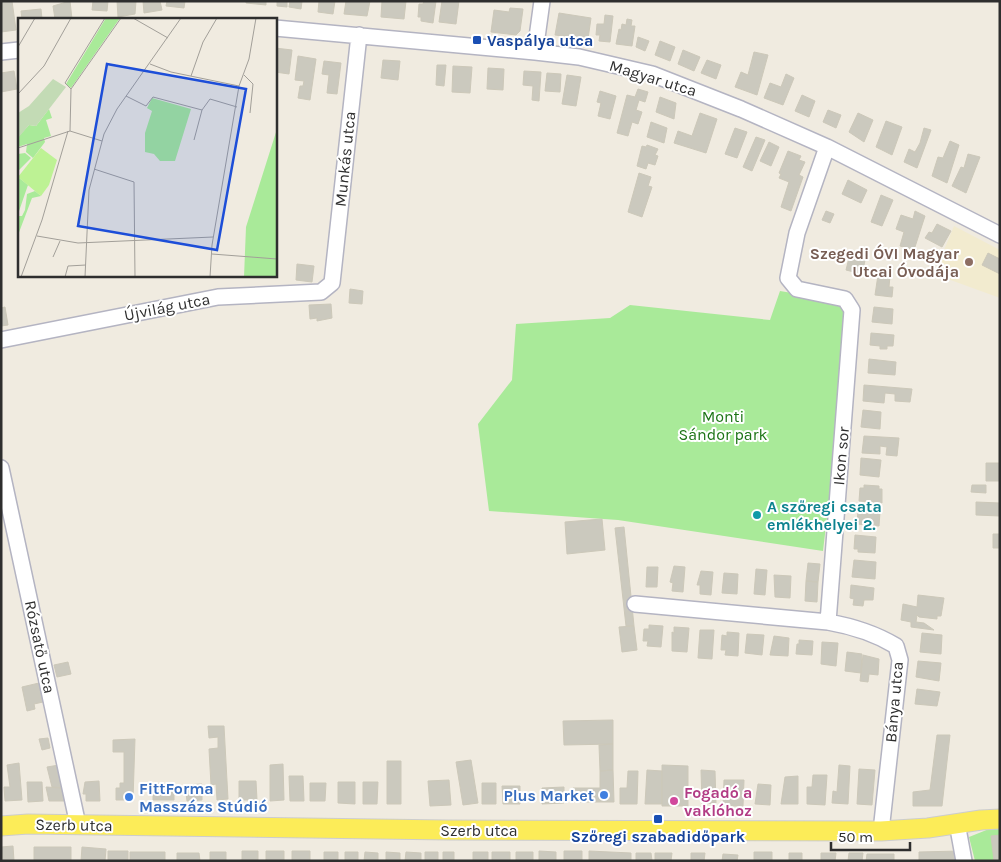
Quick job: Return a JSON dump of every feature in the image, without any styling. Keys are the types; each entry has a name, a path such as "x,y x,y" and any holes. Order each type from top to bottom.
{"main road":[{"name":"Szerb utca","path":"1,826 78,825 411,830 881,831 928,828 1000,819"}],"street":[{"path":"534,52 542,1"},
{"name":"Magyar utca","path":"276,28 579,57 652,74 741,109 827,147 1000,235"},
{"name":"Munkás utca","path":"332,283 359,36"},
{"path":"1,52 18,50"},
{"name":"Ikon sor","path":"827,147 797,233 788,278 797,290 845,299 852,310 828,622"},
{"name":"Újvilág utca","path":"1,340 218,297 321,292 332,283"},
{"name":"Rózsatő utca","path":"1,468 78,825"},
{"path":"635,604 828,622"},
{"name":"Bánya utca","path":"828,622 841,624 886,640 896,646 900,660 881,831"},
{"path":"957,823 964,861"}],"shaded area":[{"name":"Szegedi ÓVI Magyar Utcai Óvodája","path":"954,226 1000,250 1000,298 934,274"}],"green space":[{"name":"Monti Sándor park","path":"780,291 840,301 850,322 823,551 618,520 489,511 478,424 512,380 516,324 610,318 630,305 770,320"},
{"path":"994,827 1000,827 1000,861 975,861 969,837"}],"building":[{"path":"2,1 12,1 16,30 1,32"},
{"path":"70,1 72,18 55,18 53,6"},
{"path":"93,1 108,1 107,11 92,10"},
{"path":"117,1 136,1 135,14 118,17"},
{"path":"143,1 160,1 162,10 144,13"},
{"path":"167,1 185,1 184,8 166,6"},
{"path":"246,1 266,1 266,5 246,3"},
{"path":"277,1 287,1 287,7 277,6"},
{"path":"290,1 302,1 301,9 289,7"},
{"path":"319,1 335,1 333,14 318,12"},
{"path":"346,1 370,1 367,16 344,14"},
{"path":"382,1 406,1 404,19 381,17"},
{"path":"424,1 436,1 433,23 421,21 421,17 418,17 419,4 423,4"},
{"path":"442,1 459,1 456,24 439,22"},
{"path":"510,8 523,9 520,31 516,35 491,32 494,10 509,12"},
{"path":"41,9 42,18 22,18 21,11"},
{"path":"559,13 591,18 588,39 555,35"},
{"path":"605,15 613,16 610,42 599,41 600,35 596,35 597,24 604,24"},
{"path":"627,19 632,20 631,26 635,26 632,46 616,44 619,29 621,30 622,24 626,25"},
{"path":"638,37 649,41 645,51 636,47"},
{"path":"660,41 675,47 670,61 655,55"},
{"path":"276,48 292,50 289,74 276,72"},
{"path":"683,50 700,57 694,71 678,64"},
{"path":"754,52 768,55 757,95 735,87 741,72 748,75"},
{"path":"298,56 316,59 310,100 298,98 300,86 303,86 304,81 295,80"},
{"path":"383,60 400,61 398,80 381,78"},
{"path":"707,60 721,65 716,79 701,73"},
{"path":"324,61 341,63 337,94 327,93 329,75 322,74"},
{"path":"437,65 446,65 444,86 436,85"},
{"path":"453,66 472,67 470,93 452,92"},
{"path":"488,68 504,69 503,90 487,89"},
{"path":"14,71 17,89 1,92 1,73"},
{"path":"524,71 541,72 539,101 532,100 533,86 523,85"},
{"path":"547,73 561,74 560,92 545,91"},
{"path":"786,74 794,78 783,105 764,98 770,83 781,87"},
{"path":"567,75 581,77 576,106 562,104"},
{"path":"638,89 648,92 645,102 639,100 636,110 642,112 638,124 632,122 628,136 617,133 627,95 635,97"},
{"path":"600,91 616,96 610,119 598,116 601,103 597,102"},
{"path":"802,95 815,101 809,117 795,111"},
{"path":"660,97 676,103 674,119 656,112"},
{"path":"828,110 841,115 836,128 823,122"},
{"path":"700,113 717,119 706,153 674,143 678,131 692,136"},
{"path":"858,113 873,120 864,142 849,132"},
{"path":"886,121 902,127 892,155 876,147"},
{"path":"651,122 667,128 664,143 647,137"},
{"path":"735,128 747,132 737,158 725,154"},
{"path":"924,128 931,130 917,168 904,162 909,149 915,152 920,143"},
{"path":"756,137 765,140 752,171 743,167"},
{"path":"950,141 959,145 947,183 932,176 938,157 943,158"},
{"path":"769,142 779,147 771,166 760,161"},
{"path":"647,145 658,149 655,155 658,156 655,165 648,163 646,169 637,166 642,146 646,147"},
{"path":"788,151 801,156 799,160 805,162 799,175 803,177 791,211 781,207 789,182 779,178 781,174 779,173"},
{"path":"968,154 980,157 966,193 952,186 961,167 964,168"},
{"path":"639,173 651,177 648,186 652,187 642,217 628,212"},
{"path":"848,180 867,190 861,203 842,194"},
{"path":"881,195 893,200 882,226 871,222"},
{"path":"826,211 834,214 830,223 822,220"},
{"path":"915,211 925,216 914,250 900,246 904,232 896,229 901,215 913,219"},
{"path":"937,224 951,231 942,247 925,238 929,232 932,233"},
{"path":"854,253 866,256 862,274 846,270 849,258 852,259"},
{"path":"988,253 1000,259 1000,274 982,265"},
{"path":"297,264 314,266 312,282 296,280"},
{"path":"878,275 890,276 889,287 893,287 892,297 875,295"},
{"path":"350,289 363,291 362,304 349,303"},
{"path":"331,304 332,318 317,321 317,318 310,319 309,305"},
{"path":"5,307 8,325 1,326 1,308"},
{"path":"874,307 893,309 892,324 872,322"},
{"path":"871,333 894,335 893,346 887,346 887,349 880,349 880,346 870,345"},
{"path":"869,359 896,362 895,375 868,373"},
{"path":"864,385 912,389 910,402 895,401 895,394 885,393 884,403 863,401"},
{"path":"863,410 881,412 880,429 861,427"},
{"path":"864,436 899,438 897,456 886,455 887,447 880,446 880,454 862,453"},
{"path":"861,458 881,460 879,477 860,475"},
{"path":"986,463 1000,463 1000,481 986,481"},
{"path":"864,485 879,486 879,489 882,489 882,503 859,501 860,488 864,488"},
{"path":"972,485 986,485 986,493 971,492"},
{"path":"976,502 1000,503 1000,516 976,515"},
{"path":"858,510 880,512 879,526 857,524"},
{"path":"602,519 605,550 567,554 565,522"},
{"path":"624,527 634,626 626,626 615,528"},
{"path":"993,534 1000,534 1000,548 993,548"},
{"path":"855,535 876,537 875,553 858,552 858,549 854,549"},
{"path":"854,560 876,562 875,579 852,577"},
{"path":"808,563 820,564 818,582 806,581"},
{"path":"674,566 685,567 683,592 672,591 673,583 670,582"},
{"path":"647,567 658,567 657,587 646,587"},
{"path":"756,569 767,570 765,595 754,594"},
{"path":"701,571 713,572 711,595 700,594 700,585 697,585"},
{"path":"724,573 738,574 737,594 722,593"},
{"path":"774,575 791,576 790,598 775,597"},
{"path":"806,581 818,582 817,602 805,601"},
{"path":"851,585 874,588 873,600 864,600 863,606 853,605 854,599 850,598"},
{"path":"918,595 944,598 941,616 937,616 937,619 919,617 917,615 916,622 924,623 934,630 911,627 911,622 901,620 903,604 917,607"},
{"path":"649,625 663,626 661,647 647,646 648,641 643,641 644,629 649,629"},
{"path":"634,626 637,650 622,652 619,627"},
{"path":"674,627 689,628 687,652 672,651 672,632 674,633"},
{"path":"700,630 714,630 712,659 698,658"},
{"path":"727,632 739,633 738,656 725,655 726,650 721,650 722,635 727,636"},
{"path":"922,633 942,635 941,654 920,652"},
{"path":"747,634 764,635 762,655 745,653"},
{"path":"774,636 789,638 788,656 770,655"},
{"path":"799,640 813,641 812,655 796,654"},
{"path":"822,642 838,643 836,666 821,664"},
{"path":"847,652 862,654 861,673 845,671"},
{"path":"863,655 879,659 878,675 869,674 868,682 860,681"},
{"path":"918,661 941,663 939,681 916,677"},
{"path":"68,662 71,674 57,677 54,665"},
{"path":"39,683 43,702 34,704 35,709 27,711 22,687"},
{"path":"917,689 940,692 937,706 915,704"},
{"path":"613,720 613,744 564,745 563,721"},
{"path":"208,726 224,726 228,799 217,800 216,784 211,785 209,749 218,748 218,737 209,738"},
{"path":"937,735 950,735 942,806 913,806 913,792 930,790"},
{"path":"48,738 50,748 42,750 39,739"},
{"path":"135,739 133,800 116,800 116,788 120,788 120,783 124,783 124,752 113,752 113,740"},
{"path":"613,744 613,770 600,771 599,745"},
{"path":"471,760 478,803 463,805 456,762"},
{"path":"387,761 401,761 401,804 387,804"},
{"path":"19,763 22,800 5,801 4,787 10,787 7,765"},
{"path":"283,764 284,800 270,801 270,765"},
{"path":"59,765 63,788 52,787 47,767"},
{"path":"662,765 688,766 688,806 662,806"},
{"path":"839,765 850,766 848,804 832,803 833,791 837,792"},
{"path":"859,769 875,770 872,805 857,804"},
{"path":"613,770 614,802 574,802 573,788 600,788 600,771"},
{"path":"647,770 662,771 662,804 645,804"},
{"path":"701,770 715,771 716,803 702,804"},
{"path":"628,771 638,771 637,804 620,804 620,788 627,788"},
{"path":"813,775 827,775 825,805 807,804 807,787 812,787"},
{"path":"289,776 303,776 304,801 290,801"},
{"path":"798,776 798,804 781,804 785,777"},
{"path":"449,780 451,805 430,806 428,781"},
{"path":"724,780 744,780 743,806 723,806"},
{"path":"99,781 100,801 86,801 86,794 83,794 85,782"},
{"path":"239,781 256,781 257,800 239,800"},
{"path":"27,782 42,782 43,801 28,802"},
{"path":"338,782 355,782 355,804 338,803"},
{"path":"363,782 378,782 377,804 363,804"},
{"path":"310,783 326,783 325,801 310,801"},
{"path":"482,783 496,783 496,804 482,804"},
{"path":"153,784 174,784 174,800 153,800"},
{"path":"202,784 202,800 187,801 185,785"},
{"path":"758,784 771,785 770,805 755,804"},
{"path":"502,786 520,786 520,804 503,804"},
{"path":"46,787 63,788 66,801 49,801"},
{"path":"564,787 564,803 542,804 542,788"},
{"path":"1000,835 1000,861 994,861 991,836"},
{"path":"13,846 14,861 3,861 1,847"},
{"path":"34,847 71,847 71,861 34,861"},
{"path":"82,847 106,849 105,861 81,861"},
{"path":"108,851 128,851 128,861 108,861"},
{"path":"242,851 258,851 258,861 238,861 242,860"},
{"path":"266,851 284,851 284,861 266,861"},
{"path":"292,851 310,851 310,861 292,861"},
{"path":"539,851 556,852 556,861 539,861"},
{"path":"564,851 582,851 582,861 564,861"},
{"path":"589,851 631,853 631,861 589,861"},
{"path":"959,851 959,861 919,861 919,852"},
{"path":"130,852 165,852 165,861 130,861"},
{"path":"210,852 226,852 226,861 210,861"},
{"path":"324,852 338,852 338,861 324,861"},
{"path":"345,852 358,852 358,861 345,861"},
{"path":"365,852 378,853 378,861 364,861"},
{"path":"386,852 400,853 400,861 386,861"},
{"path":"406,852 421,853 421,861 405,861"},
{"path":"425,852 438,852 438,861 425,861"},
{"path":"443,852 454,852 454,861 443,861"},
{"path":"473,852 488,852 488,861 473,861"},
{"path":"492,852 510,852 510,861 492,861"},
{"path":"516,852 533,852 533,861 516,861"},
{"path":"754,852 772,852 772,861 754,861"},
{"path":"177,853 199,853 200,861 177,861"},
{"path":"636,853 651,853 652,861 636,861"},
{"path":"655,853 672,853 671,861 655,861"},
{"path":"691,853 705,853 704,861 691,861"},
{"path":"789,853 802,853 802,861 789,861"},
{"path":"821,853 836,853 835,861 821,861"},
{"path":"849,853 863,853 862,861 848,861"},
{"path":"723,854 738,855 737,861 722,861"},
{"path":"867,854 894,854 894,861 866,861"}],"place":[{"name":"Vaspálya utca","path":"477,40"},
{"name":"Szegedi ÓVI Magyar Utcai Óvodája","path":"969,262"},
{"name":"A szőregi csata emlékhelyei 2.","path":"757,515"},
{"name":"Plus Market","path":"604,795"},
{"name":"FittForma Masszázs Stúdió","path":"129,797"},
{"name":"Fogadó a vaklóhoz","path":"674,801"},
{"name":"Szőregi szabadidőpark","path":"658,819"}]}
